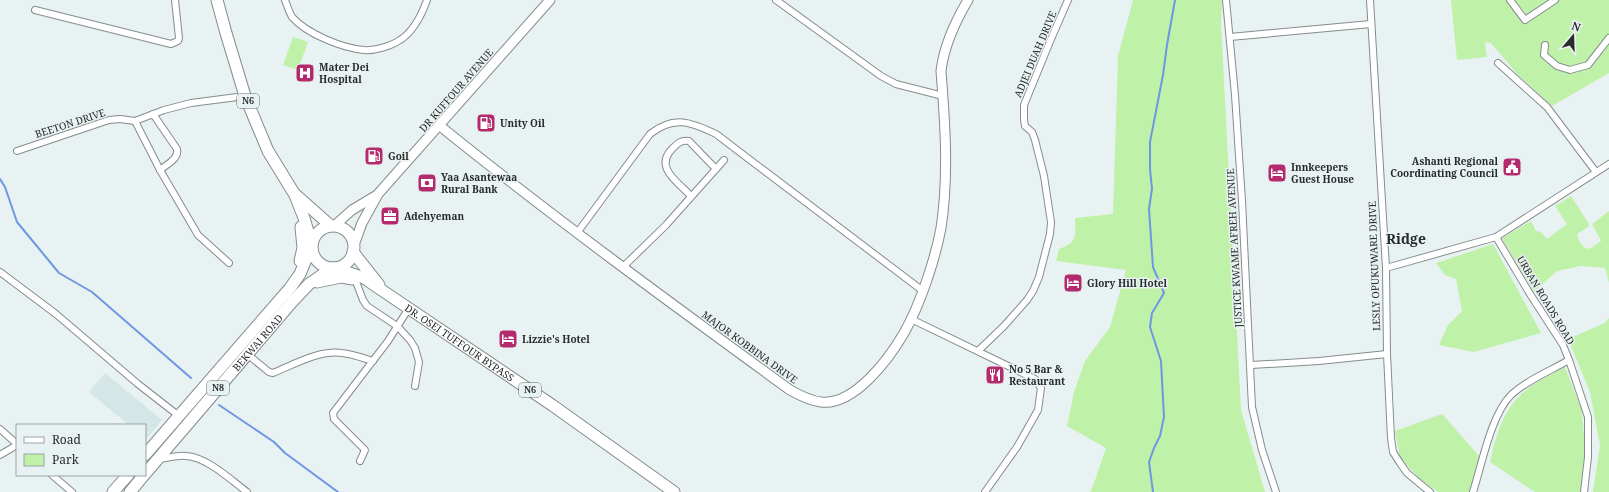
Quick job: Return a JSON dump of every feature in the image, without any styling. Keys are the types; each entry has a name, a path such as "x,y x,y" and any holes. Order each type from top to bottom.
{"highway":[{"name":"N6","path":"217,0 246,96 268,151 297,200 312,246 312,253 320,263 333,268"},
{"name":"N6","path":"297,200 332,226 345,230 352,239 353,248"},
{"path":"290,288 303,248 297,200"},
{"path":"312,246 314,238 318,232 324,228 332,226"},
{"name":"N8","path":"290,288 300,274 312,246"},
{"path":"333,268 343,265 350,259 353,248"},
{"name":"DR. OSEI TUFFOUR BYPASS","path":"353,248 380,289"},
{"name":"DR. OSEI TUFFOUR BYPASS","path":"333,268 364,278 552,405 674,492"},
{"name":"N8","path":"309,284 333,268"},
{"path":"309,284 328,278 341,277 355,279 380,289"},
{"name":"BEKWAI ROAD","path":"146,472 309,284"},
{"name":"BEKWAI ROAD","path":"146,454 290,288"},
{"path":"114,492 127,476"},
{"name":"BEKWAI ROAD","path":"130,492 142,476"}],"street":[{"path":"35,10 171,44 178,41 179,38 175,0"},
{"path":"285,0 291,15 299,24 334,42 365,50 380,48 400,40 411,29 427,0"},
{"name":"DR KUFFOUR AVENUE","path":"378,194 440,126 550,0"},
{"path":"776,0 881,76 896,84 943,96"},
{"name":"MAJOR KOBBINA DRIVE","path":"440,126 499,174 577,233 790,390 799,395 822,402 847,397 864,384 904,334 923,291 938,240 942,216 946,158 941,70 945,48 957,20 968,0"},
{"name":"ADJEI DUAH DRIVE","path":"978,351 1004,326 1033,291 1050,234 1051,222 1042,169 1035,140 1032,132 1025,126 1023,113 1024,104 1050,39 1068,0"},
{"name":"JUSTICE KWAME AFREH AVENUE","path":"1226,0 1230,37 1251,365 1252,407 1262,450 1276,492"},
{"name":"LESLY OPUKUWARE DRIVE","path":"1370,0 1381,164 1386,268 1387,354 1391,438 1393,452 1407,473 1430,492"},
{"path":"1510,0 1525,20 1555,0"},
{"path":"1230,37 1371,24"},
{"path":"1545,45 1544,55 1557,66 1570,70 1588,65 1609,38"},
{"path":"1498,63 1547,107 1596,172"},
{"name":"BEETON DRIVE","path":"17,151 109,120 120,119 135,121 153,114 195,102 246,96"},
{"path":"153,114 178,152 175,159 160,170"},
{"path":"135,121 160,170 189,217 198,235 229,263"},
{"path":"577,233 650,134 656,129 673,121 681,121 716,134 923,291"},
{"path":"691,196 667,170 664,162 667,154 682,140 689,141 716,169"},
{"path":"623,267 666,225 724,160"},
{"path":"1386,268 1496,237 1609,164"},
{"path":"332,226 352,210 378,194"},
{"path":"353,248 362,223 378,194"},
{"name":"URBAN ROADS ROAD","path":"1496,237 1563,345 1569,360 1588,417 1588,457 1584,492"},
{"path":"0,272 56,314 138,384 179,416"},
{"path":"355,279 363,300 367,306 397,326 415,348 419,362 415,386"},
{"path":"360,461 365,450 334,419 333,413 373,361 409,308"},
{"path":"911,319 1034,379 1041,388 1038,410 1017,447 985,492"},
{"path":"247,354 269,372 273,373 317,356 337,353 373,361"},
{"path":"1251,365 1319,361 1387,354"},
{"path":"1473,492 1495,420 1507,400 1521,387 1569,360"},
{"path":"0,429 16,443"},
{"path":"0,455 16,445"},
{"path":"157,459 189,456 219,471 247,492"},
{"path":"53,476 72,492"}],"shaded area":[{"path":"105,373 162,420 146,439 146,424 128,424 89,392"}],"green space":[{"path":"1133,0 1222,0 1221,22 1241,410 1265,492 1090,492 1106,448 1067,426 1074,392 1085,361 1110,327 1126,270 1056,261 1059,249 1073,241 1075,233 1075,218 1113,214 1118,56"},
{"path":"1451,0 1609,0 1609,73 1552,106 1518,75 1491,43 1485,42 1487,57 1457,60"},
{"path":"293,37 308,42 298,70 283,65"},
{"path":"1571,196 1589,224 1588,227 1577,234 1579,241 1586,249 1591,248 1601,241 1592,224 1609,211 1609,283 1605,268 1581,266 1557,271 1534,292 1502,238 1531,221 1536,231 1541,232 1547,239 1567,224 1555,206"},
{"path":"1493,244 1541,333 1474,352 1439,345 1448,325 1462,311 1456,279 1445,275 1436,263"},
{"path":"1609,318 1609,492 1593,492 1600,445 1590,392 1568,339 1605,323"},
{"path":"1565,367 1582,411 1585,449 1580,492 1535,492 1490,462 1492,452 1506,415 1517,398 1534,384"},
{"path":"1442,414 1481,458 1470,492 1438,492 1420,479 1400,458 1395,431"}],"waterway":[{"path":"1153,492 1149,462 1160,436 1164,417 1161,361 1150,327 1152,313 1164,293 1153,267 1149,209 1152,189 1150,142 1175,0"},
{"path":"0,179 5,187 17,222 59,273 92,292 191,378"},
{"path":"219,405 274,442 285,453 338,492"}],"place":[{"name":"Mater Dei Hospital","path":"305,73"},
{"name":"Unity Oil","path":"486,123"},
{"name":"Goil","path":"374,156"},
{"name":"Ashanti Regional Coordinating Council","path":"1512,167"},
{"name":"Innkeepers Guest House","path":"1277,173"},
{"name":"Yaa Asantewaa Rural Bank","path":"427,183"},
{"name":"Adehyeman","path":"390,216"},
{"name":"Glory Hill Hotel","path":"1073,283"},
{"name":"Lizzie's Hotel","path":"508,339"},
{"name":"No 5 Bar & Restaurant","path":"995,375"}],"district":[{"name":"Ridge","path":"1406,239"}]}
